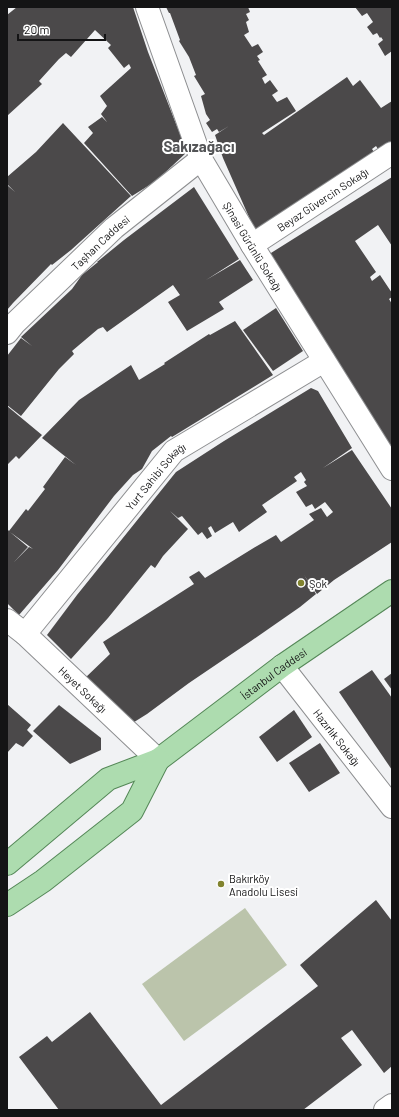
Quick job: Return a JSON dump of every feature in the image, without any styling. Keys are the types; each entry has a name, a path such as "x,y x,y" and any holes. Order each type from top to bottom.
{"main road":[{"name":"İstanbul Caddesi","path":"7,864 108,779 158,760 282,666 392,591"},
{"name":"İstanbul Caddesi","path":"7,904 43,881 132,811 158,760"}],"street":[{"name":"Şinasi Gürünlü Sokağı","path":"147,7 201,159 252,245 392,469"},
{"name":"Beyaz Güvercin Sokağı","path":"252,245 392,153"},
{"name":"Taşhan Caddesi","path":"7,333 15,323 114,228 201,159"},
{"name":"Yurt Sahibi Sokağı","path":"25,634 174,451 324,361"},
{"name":"Heyet Sokağı","path":"7,620 25,634 158,760"},
{"name":"Hazırlık Sokağı","path":"282,666 392,807"},
{"path":"385,1110 392,1105"}],"green space":[{"path":"245,908 287,965 184,1041 142,984"}],"building":[{"path":"17,7 133,7 148,52 187,152 156,181 132,196 84,143 93,133 88,127 102,117 107,122 101,114 107,106 100,96 131,68 129,64 124,68 108,48 111,45 95,30 71,57 66,53 59,59 39,81 42,84 7,116 7,15"},
{"path":"166,7 248,7 250,12 246,14 249,20 246,22 249,32 244,35 252,47 258,44 263,52 257,56 260,60 258,61 267,75 262,78 265,84 270,80 278,91 272,95 277,102 287,97 296,111 262,133 264,135 347,77 353,86 360,80 381,108 392,101 392,144 380,152 376,146 372,149 376,155 256,233 223,158 215,135 229,126 219,132 217,129 212,132 206,123 210,120 206,114 201,96 205,94 194,76 196,75 189,57 179,41 180,40 170,13"},
{"path":"355,7 392,7 392,51 385,56 378,44 383,40 377,33 373,35 367,27 373,22 367,13 362,16"},
{"path":"63,123 131,196 71,250 52,265 51,264 7,310 7,185 15,192 7,184 7,177 36,152"},
{"path":"392,177 392,246 378,225 355,241 376,272 370,277 372,281 380,275 392,293 392,297 389,299 392,304 392,465 263,258"},
{"path":"194,187 239,259 206,280 240,260 253,280 219,302 224,309 187,331 168,302 180,295 173,285 107,332 103,327 98,329 72,351 74,354 59,369 21,416 7,405 7,356 21,338 32,346 21,337 72,289 82,275 124,240"},
{"path":"276,308 303,351 273,371 243,330"},
{"path":"235,321 273,375 172,437 171,436 152,451 142,469 133,475 114,496 58,570 19,615 7,603 7,529 9,531 26,509 28,511 45,489 43,487 65,457 76,465 42,438 79,400 131,365 139,380 209,334 210,335","holes":["10,532 33,549 29,547 14,562 28,547"]},
{"path":"311,388 318,391 352,448 323,468 352,450 392,509 392,542 334,580 317,594 304,575 316,594 300,607 131,724 84,679 110,654 103,642 194,584 189,577 199,571 205,578 276,535 281,542 314,520 309,514 321,508 327,517 333,512 325,502 315,509 312,504 306,507 296,492 307,486 304,482 306,480 301,472 294,477 297,481 262,505 267,512 239,532 233,522 215,533 211,526 208,528 212,536 207,539 202,532 198,535 182,516 178,518 170,511 188,529 163,556 155,568 151,565 108,618 71,659 47,635 77,595 176,472"},
{"path":"7,406 42,435 19,459 16,456 7,465"},
{"path":"372,670 392,698 392,770 339,692"},
{"path":"392,673 392,690 384,679"},
{"path":"7,704 31,725 27,730 33,736 23,747 16,743 7,753"},
{"path":"59,705 101,738 101,750 70,764 33,731"},
{"path":"294,710 312,737 277,762 259,737"},
{"path":"320,743 340,773 309,792 289,763"},
{"path":"376,900 392,921 392,1066 384,1073 352,1030 341,1038 362,1065 303,1110 59,1110 19,1057 47,1036 52,1042 90,1012 161,1105 318,986 300,965"}],"place":[{"name":"Şok","path":"301,583"},
{"name":"Bakırköy Anadolu Lisesi","path":"221,884"}],"district":[{"name":"Sakızağacı","path":"199,146"}]}
